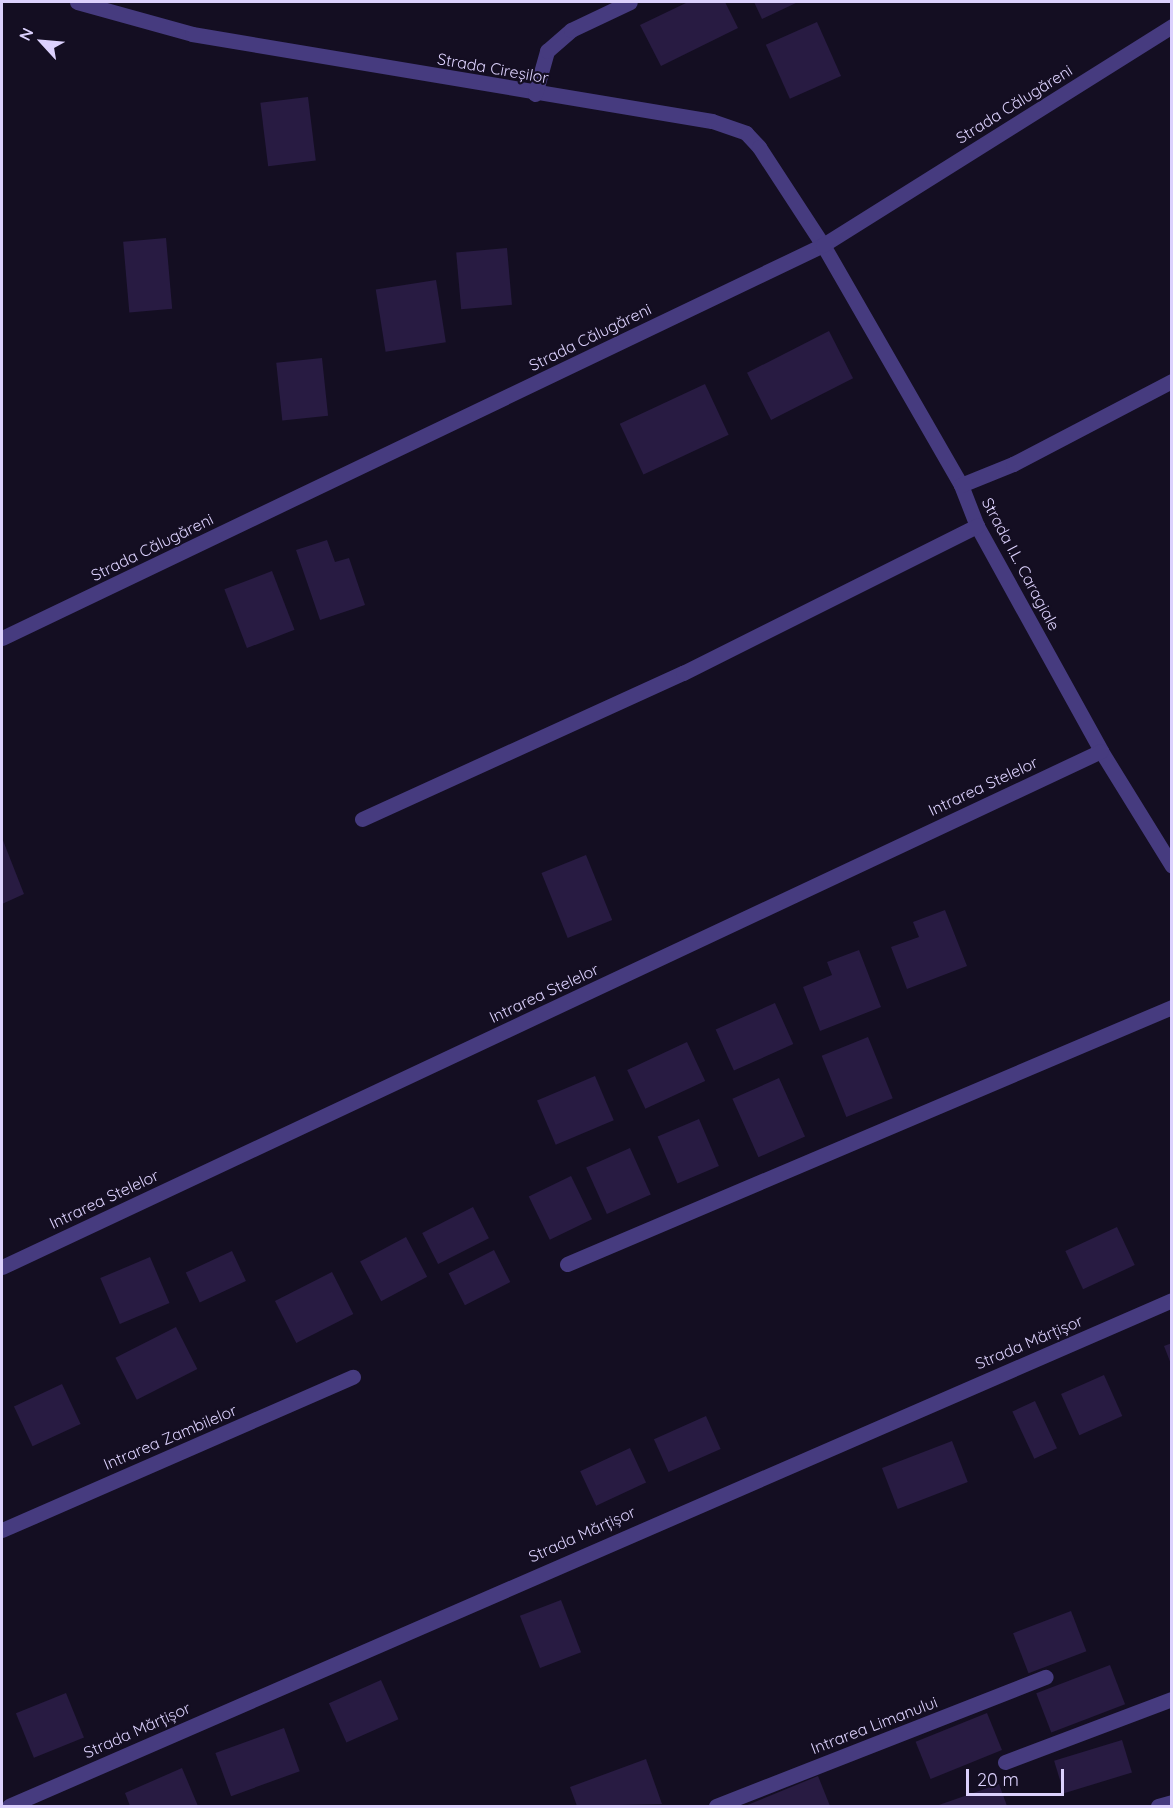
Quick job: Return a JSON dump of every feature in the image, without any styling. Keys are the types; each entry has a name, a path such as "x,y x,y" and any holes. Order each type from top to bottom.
{"street":[{"name":"Strada Cireșilor","path":"76,2 107,5 192,34 712,121 746,134 759,147 823,245"},
{"path":"535,93 547,51 572,30 630,2"},
{"name":"Strada Călugăreni","path":"2,638 823,245 1172,26"},
{"name":"Strada I.L. Caragiale","path":"823,245 961,485 977,526 1101,751 1172,866"},
{"path":"961,485 1013,464 1172,381"},
{"path":"362,819 683,673 977,526"},
{"name":"Intrarea Stelelor","path":"2,1267 1101,751"},
{"path":"567,1264 1172,1007"},
{"name":"Strada Mărțișor","path":"9,1806 656,1521 1172,1300"},
{"name":"Intrarea Zambilelor","path":"2,1530 353,1377"},
{"name":"Intrarea Limanului","path":"716,1806 1046,1677"},
{"path":"1005,1762 1172,1699"},
{"path":"1158,1806 1172,1802"}],"building":[{"path":"688,2 725,2 738,28 661,66 640,25"},
{"path":"754,2 798,2 762,19"},
{"path":"817,22 841,76 790,99 766,45"},
{"path":"308,97 316,161 268,166 260,103"},
{"path":"166,238 172,309 129,312 123,242"},
{"path":"507,248 512,305 461,309 456,252"},
{"path":"436,280 446,342 386,352 376,290"},
{"path":"829,331 853,378 771,420 747,373"},
{"path":"322,358 328,416 282,420 276,363"},
{"path":"705,384 729,435 643,474 620,424"},
{"path":"327,540 335,562 349,558 365,605 320,620 296,550"},
{"path":"272,571 295,630 247,648 224,589"},
{"path":"2,838 24,894 2,904"},
{"path":"586,855 612,920 568,938 541,873"},
{"path":"945,910 967,966 907,989 891,947 919,937 913,922"},
{"path":"859,950 881,1007 820,1031 803,987 832,975 827,962"},
{"path":"775,1003 793,1044 734,1071 716,1029"},
{"path":"868,1037 893,1098 846,1117 822,1056"},
{"path":"687,1042 705,1081 645,1109 627,1070"},
{"path":"595,1076 614,1120 556,1145 537,1101"},
{"path":"779,1078 805,1136 758,1157 732,1099"},
{"path":"699,1119 719,1166 678,1184 658,1137"},
{"path":"630,1148 651,1195 607,1214 586,1168"},
{"path":"571,1176 592,1219 550,1240 529,1197"},
{"path":"473,1207 489,1238 438,1264 422,1233"},
{"path":"1117,1227 1135,1265 1083,1289 1065,1251"},
{"path":"406,1237 427,1277 381,1301 360,1261"},
{"path":"494,1250 510,1282 465,1305 449,1273"},
{"path":"232,1251 246,1281 200,1302 186,1273"},
{"path":"150,1257 170,1303 120,1324 100,1278"},
{"path":"332,1272 353,1314 296,1343 275,1301"},
{"path":"176,1327 197,1369 137,1400 115,1358"},
{"path":"1172,1343 1172,1364 1171,1364 1164,1346"},
{"path":"1104,1375 1122,1416 1079,1435 1061,1394"},
{"path":"62,1384 81,1424 33,1446 14,1406"},
{"path":"1035,1401 1057,1448 1034,1459 1012,1412"},
{"path":"706,1416 721,1449 669,1472 654,1439"},
{"path":"952,1441 968,1482 898,1509 882,1468"},
{"path":"630,1448 646,1482 596,1506 580,1471"},
{"path":"561,1600 581,1652 540,1668 520,1616"},
{"path":"1071,1611 1086,1651 1029,1673 1013,1633"},
{"path":"1110,1665 1125,1704 1051,1733 1036,1693"},
{"path":"381,1680 398,1719 346,1742 329,1703"},
{"path":"66,1693 84,1738 34,1758 16,1713"},
{"path":"987,1713 1002,1750 931,1779 916,1742"},
{"path":"284,1728 300,1771 231,1796 215,1753"},
{"path":"1122,1740 1132,1773 1064,1793 1054,1761"},
{"path":"646,1759 662,1804 577,1806 570,1787"},
{"path":"182,1768 198,1806 130,1806 125,1793"},
{"path":"818,1776 830,1806 745,1806"},
{"path":"999,1784 1007,1806 936,1806"}]}
